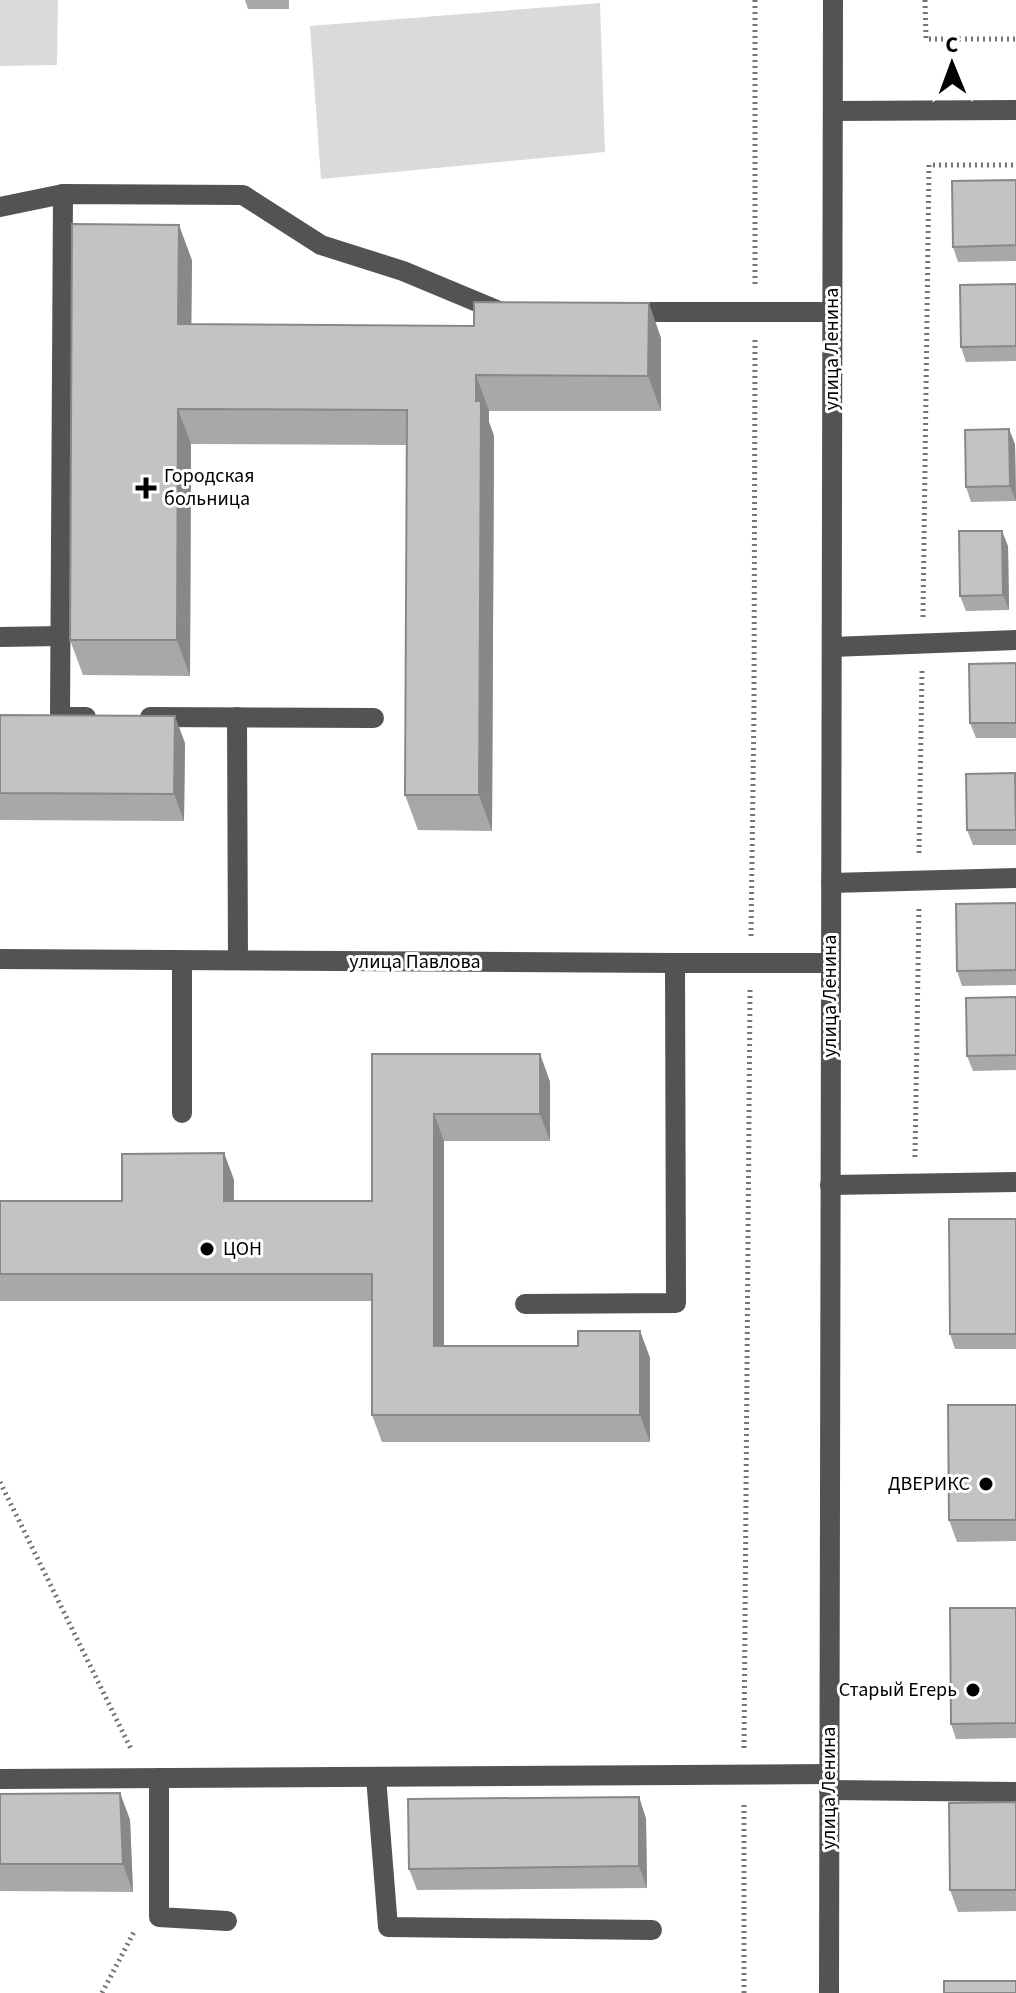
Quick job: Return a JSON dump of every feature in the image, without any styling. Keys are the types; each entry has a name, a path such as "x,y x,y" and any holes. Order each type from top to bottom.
{"street":[{"name":"улица Ленина","path":"829,1993 833,0"},
{"path":"833,111 1016,110"},
{"path":"0,207 63,194 243,195 321,245 403,271 497,311 512,311"},
{"path":"63,194 60,717 104,717"},
{"path":"603,312 832,312"},
{"path":"0,637 61,636"},
{"path":"832,647 1016,640"},
{"path":"134,717 374,718"},
{"path":"237,717 238,960"},
{"path":"831,883 1016,878"},
{"name":"улица Павлова","path":"0,959 830,963"},
{"path":"182,960 182,1113"},
{"path":"525,1304 676,1303 675,963"},
{"path":"830,1185 1016,1182"},
{"path":"0,1779 744,1775 1016,1792"},
{"path":"376,1777 388,1927 652,1930"},
{"path":"159,1778 159,1917 227,1921"}],"path":[{"path":"755,0 755,282"},
{"path":"925,0 926,39 1016,39"},
{"path":"929,165 1016,165"},
{"path":"744,1993 755,341"},
{"path":"0,1482 136,1761"}],"shaded area":[{"path":"0,0 58,0 57,65 0,66"},
{"path":"600,3 605,152 321,179 310,26"}],"building":[{"path":"1016,180 1016,245 953,247 952,181"},
{"path":"72,224 179,225 178,324 474,326 474,302 649,303 648,376 476,375 476,401 481,401 479,795 405,795 407,410 178,409 177,640 70,640"},
{"path":"1016,284 1016,346 961,347 960,285"},
{"path":"1009,429 1010,486 966,487 965,430"},
{"path":"959,531 1002,531 1003,595 960,596"},
{"path":"1016,663 1016,723 970,723 969,664"},
{"path":"0,715 175,716 174,794 0,793"},
{"path":"1015,773 1016,830 967,830 966,774"},
{"path":"1016,903 1016,970 957,971 956,904"},
{"path":"1016,997 1016,1055 967,1056 966,998"},
{"path":"372,1054 540,1054 540,1114 434,1114 434,1346 578,1346 578,1331 640,1331 640,1415 372,1415 372,1274 0,1274 0,1201 122,1201 122,1154 224,1153 224,1201 372,1201"},
{"path":"949,1219 1016,1219 1016,1334 950,1334"},
{"name":"ДВЕРИКС","path":"948,1405 1016,1405 1016,1520 949,1520"},
{"path":"950,1608 1016,1608 1016,1723 951,1724"},
{"path":"120,1793 123,1864 0,1864 0,1794"},
{"path":"639,1797 639,1866 409,1869 408,1799"},
{"path":"1016,1802 1016,1890 950,1890 949,1803"},
{"path":"944,1981 1016,1981 1016,1993 944,1993"}],"place":[{"name":"Городская больница","path":"146,488"},
{"name":"ЦОН","path":"207,1249"},
{"name":"ДВЕРИКС","path":"986,1484"},
{"name":"Старый Егерь","path":"973,1690"}]}
